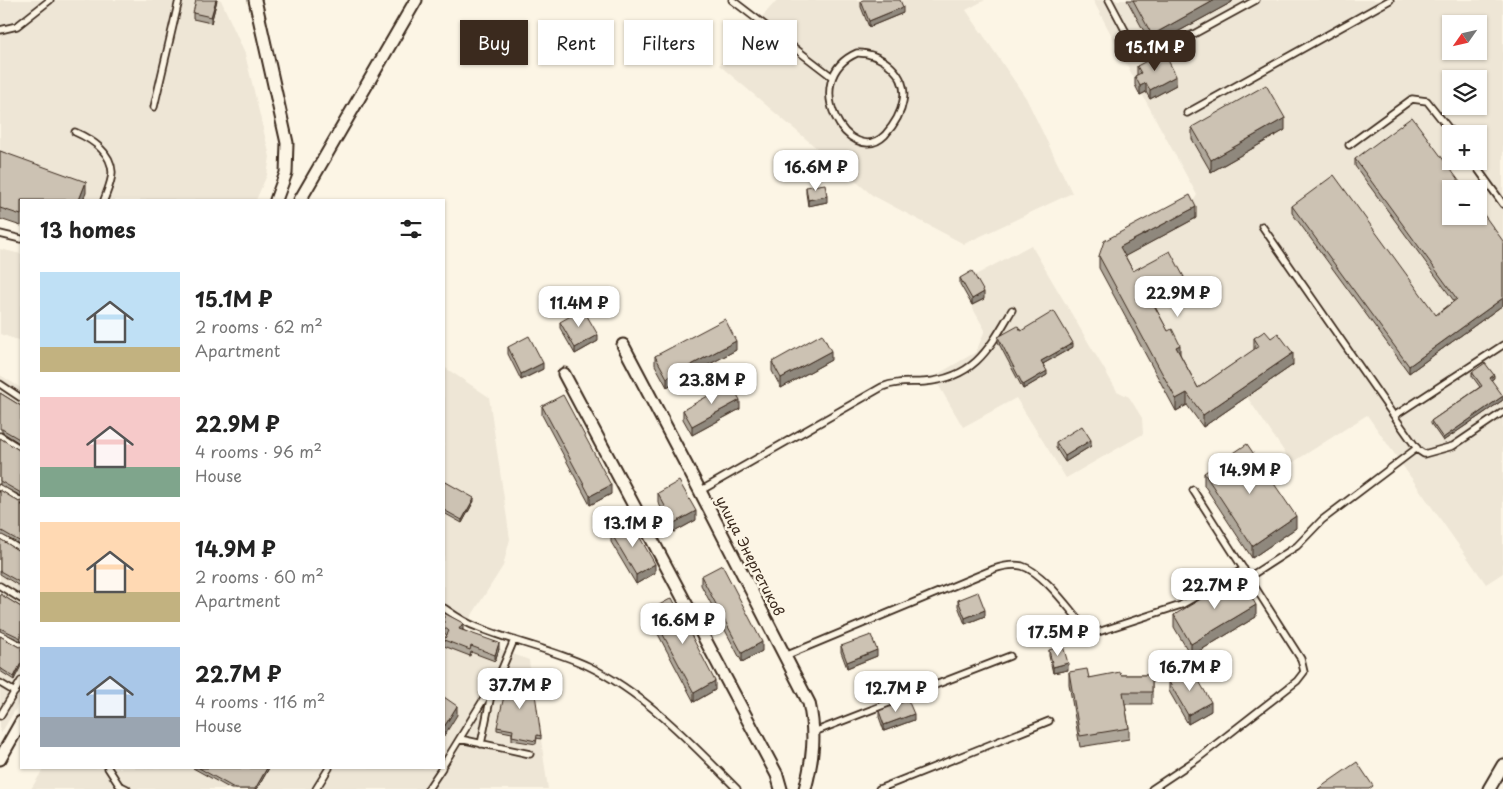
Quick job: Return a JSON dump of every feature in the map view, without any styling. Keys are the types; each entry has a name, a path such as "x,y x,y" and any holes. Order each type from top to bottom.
{"street":[{"path":"255,0 288,143 286,173 276,199"},
{"path":"301,199 416,0"},
{"name":"улица Энергетиков","path":"622,345 700,491 809,703 814,732 814,751 805,789"},
{"path":"564,374 777,775 781,789"},
{"path":"0,759 20,724"},
{"path":"1489,789 1503,765"}],"lane":[{"path":"0,30 18,26 50,0"},
{"path":"154,107 179,0"},
{"path":"732,0 831,76"},
{"path":"1109,0 1135,49 1146,56 1159,53 1256,0"},
{"path":"1187,113 1390,0"},
{"path":"857,53 873,54 891,68 904,88 904,98 897,120 882,138 863,143 854,140 843,131 831,108 829,90 831,76 841,62 857,53"},
{"path":"1349,145 1412,99 1427,101 1446,125"},
{"path":"75,132 95,142 110,163 112,172 104,199"},
{"path":"1478,170 1503,204"},
{"path":"1262,226 1394,416 1417,448 1424,454 1445,450 1503,412"},
{"path":"0,234 20,239"},
{"path":"700,491 882,387 895,382 938,380 972,365 989,348 1012,310"},
{"path":"1394,416 1503,345"},
{"path":"0,384 20,397"},
{"path":"0,436 20,448"},
{"path":"1248,576 1296,546 1322,520 1417,448"},
{"path":"0,488 20,500"},
{"path":"1152,789 1197,759 1297,681 1304,672 1301,659 1193,490"},
{"path":"0,537 20,549"},
{"path":"785,656 994,569 1010,565 1022,566 1034,572 1084,626 1090,631 1098,632 1181,605 1244,569"},
{"path":"0,586 20,598"},
{"path":"445,609 472,625 580,663 627,689 685,738 737,789"},
{"path":"0,634 20,645"},
{"path":"445,762 501,671 514,640"},
{"path":"814,732 1010,656"},
{"path":"0,683 15,692"},
{"path":"0,716 20,683"},
{"path":"480,744 493,685"},
{"path":"879,789 1049,721"},
{"path":"460,739 530,754"},
{"path":"109,769 119,785 127,789"},
{"path":"316,789 328,769"},
{"path":"428,789 441,769"}],"shaded area":[{"path":"0,0 221,0 245,54 270,157 267,175 256,199 20,199 0,219"},
{"path":"777,0 985,0 966,10 1026,98 1072,193 964,244 872,195 719,65 723,61 723,65 797,65 797,20 759,20"},
{"path":"1093,0 1503,0 1503,573 1486,584 1367,415 1292,463 1247,397 1203,427 1187,405 1176,411 1099,268 1104,253 1190,207 1197,195 1142,94 1140,95 1135,85 1137,84"},
{"path":"1031,245 1117,391 1129,397 1142,418 1143,434 1066,478 1016,398 963,427 939,386 938,380 938,374 976,352 985,330 959,284"},
{"path":"0,249 20,254 20,341 0,334"},
{"path":"445,368 489,397 510,539 503,566 460,634 529,660 531,677 527,696 535,697 548,789 31,789 43,769 445,769"},
{"path":"0,375 20,387 20,702 0,735"}],"building":[{"path":"196,0 216,0 211,17 193,13"},
{"path":"900,0 903,7 869,21 861,1"},
{"path":"1133,0 1215,0 1152,35"},
{"path":"1164,52 1176,76 1150,90 1146,83 1140,86 1135,76 1141,73 1137,66"},
{"path":"1266,85 1285,118 1211,160 1192,127"},
{"path":"1412,117 1442,158 1442,170 1451,170 1458,180 1442,180 1442,225 1487,225 1487,219 1503,241 1503,298 1409,366 1292,206 1334,175 1436,315 1457,299 1355,159"},
{"path":"0,151 86,182 79,199 20,199 20,215 0,208"},
{"path":"825,184 827,196 808,200 806,187"},
{"path":"1190,195 1196,207 1120,247 1133,271 1170,251 1184,277 1149,296 1168,331 1172,329 1180,345 1176,347 1198,388 1259,346 1254,338 1265,331 1271,338 1278,333 1293,353 1203,415 1187,393 1176,399 1099,256 1104,241"},
{"path":"972,271 984,292 972,299 960,278"},
{"path":"583,309 598,335 575,348 560,322"},
{"path":"1054,311 1073,343 1041,361 1047,371 1023,385 998,337 1018,326 1021,331"},
{"path":"725,319 736,341 667,378 655,356"},
{"path":"822,334 831,351 781,378 772,362"},
{"path":"529,336 543,363 521,374 508,347"},
{"path":"1485,363 1494,375 1490,378 1503,396 1443,438 1431,421 1482,386 1472,372"},
{"path":"731,383 740,400 692,426 683,410"},
{"path":"0,393 20,405 20,439 0,429"},
{"path":"563,395 611,485 590,496 542,406"},
{"path":"1082,426 1091,440 1065,456 1056,442"},
{"path":"0,438 20,450 20,492 0,481"},
{"path":"1247,444 1296,516 1252,546 1204,473"},
{"path":"679,481 696,511 674,523 658,493"},
{"path":"445,482 474,498 462,520 445,511"},
{"path":"0,490 20,502 20,541 0,530"},
{"path":"631,522 655,564 636,575 611,533"},
{"path":"0,539 20,550 20,582 0,571"},
{"path":"722,565 762,642 742,653 701,576"},
{"path":"1239,576 1256,605 1191,644 1174,615"},
{"path":"978,592 985,610 965,618 958,600"},
{"path":"0,594 20,606 20,638 0,628"},
{"path":"672,598 715,681 694,693 650,610"},
{"path":"445,614 463,623 459,629 499,643 495,655 471,646 470,650 445,640 449,631 445,628"},
{"path":"871,635 877,650 847,662 841,646"},
{"path":"0,636 20,646 20,665 14,677 0,668"},
{"path":"1063,646 1068,663 1053,667 1049,650"},
{"path":"1087,669 1089,678 1120,672 1121,675 1152,675 1152,692 1123,692 1129,728 1080,736 1069,672"},
{"path":"1192,669 1211,702 1188,715 1169,682"},
{"path":"509,674 530,678 527,693 535,694 541,736 537,735 536,741 512,736 513,730 497,727"},
{"path":"445,698 457,706 445,725"},
{"path":"908,700 914,714 884,725 879,711"},
{"path":"1357,762 1373,786 1369,789 1318,789"},
{"path":"201,769 266,769 255,789 236,789"}]}
